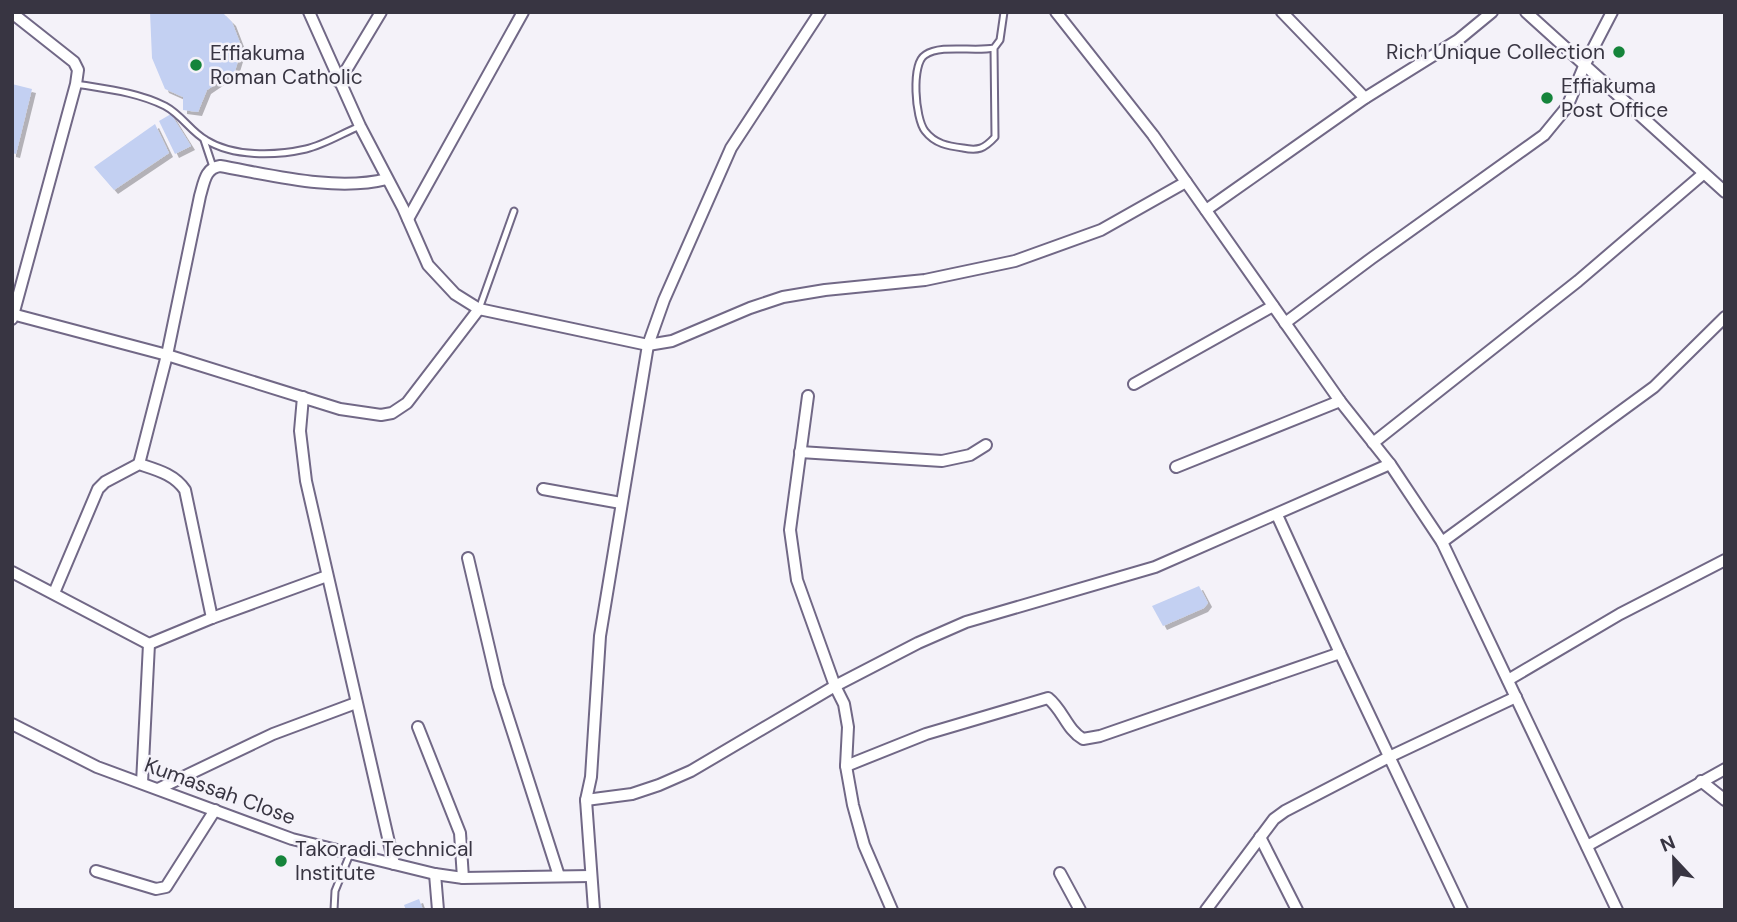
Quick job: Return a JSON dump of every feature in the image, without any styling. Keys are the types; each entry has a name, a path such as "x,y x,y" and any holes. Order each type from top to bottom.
{"street":[{"path":"309,12 339,82 408,219 428,265 455,294 480,309 649,345 672,341 783,297 925,280 1015,261 1101,230 1186,182"},
{"path":"339,82 381,12"},
{"path":"408,219 523,12"},
{"path":"594,910 586,800 591,777 600,636 649,345 664,300 731,148 820,12"},
{"path":"1056,12 1099,64 1186,182 1340,401 1390,464 1442,542 1617,910"},
{"path":"1282,12 1365,98"},
{"path":"1206,210 1365,98 1458,40 1492,12"},
{"path":"1526,12 1725,192"},
{"path":"1285,323 1544,135 1567,107 1585,64 1612,12"},
{"path":"12,13 74,62 78,71 13,316 167,355 340,409 381,415 400,409 480,309"},
{"path":"54,593 97,489 139,464 167,355 200,196 208,171 214,167 363,184 387,179"},
{"path":"1373,443 1578,281 1703,174"},
{"path":"1134,384 1273,306"},
{"path":"1442,542 1654,387 1725,317"},
{"path":"808,396 790,530 797,580 846,712 846,766 864,845 891,910"},
{"path":"303,397 301,454 394,864"},
{"path":"1176,467 1340,401"},
{"path":"800,452 942,461 970,455 986,445"},
{"path":"139,464 169,475 179,481 185,490 212,618"},
{"path":"586,800 632,794 680,776 835,686 918,643 966,622 1155,567 1390,464"},
{"path":"543,489 621,503"},
{"path":"1277,515 1462,910"},
{"path":"468,558 498,686 559,876"},
{"path":"1508,680 1620,614 1725,560"},
{"path":"12,572 149,644"},
{"path":"149,644 327,576"},
{"path":"142,783 149,644"},
{"path":"846,766 926,734 1048,698 1059,707 1074,734 1083,739 1100,736 1340,653"},
{"path":"1206,910 1260,836 1285,811 1389,757 1516,697"},
{"path":"158,789 273,734 356,703"},
{"name":"Kumassah Close","path":"12,724 97,767 292,839 435,874 463,877 591,876"},
{"path":"418,727 460,833 463,877"},
{"path":"1587,846 1725,769"},
{"path":"1702,781 1725,800"},
{"path":"96,872 156,889 166,887 215,810"},
{"path":"1260,836 1297,910"},
{"path":"1060,873 1080,910"},
{"path":"435,874 438,910"}],"lane":[{"path":"994,48 934,51 922,57 917,65 917,113 924,131 940,145 978,151 995,137 994,48 1000,40 1004,12"},
{"path":"76,84 141,96 167,107 186,120 204,139 223,148 267,154 307,149 360,126"},
{"path":"204,139 214,167"},
{"path":"480,309 513,211"},
{"path":"334,910 335,891 350,854"}],"building":[{"name":"Effiakuma Roman Catholic","path":"150,12 222,12 232,22 242,48 235,71 207,90 198,112 183,110 183,97 165,89 152,58"},
{"path":"12,84 32,89 16,154 12,153"},
{"path":"171,114 191,146 175,154 159,121"},
{"path":"155,124 169,153 114,190 94,167"},
{"path":"1199,586 1208,603 1204,608 1163,626 1152,606"},
{"path":"419,899 423,910 406,910 404,905"}],"place":[{"name":"Rich Unique Collection","path":"1619,52"},
{"name":"Effiakuma Roman Catholic","path":"196,65"},
{"name":"Effiakuma Post Office","path":"1547,98"},
{"name":"Takoradi Technical Institute","path":"281,861"}]}
